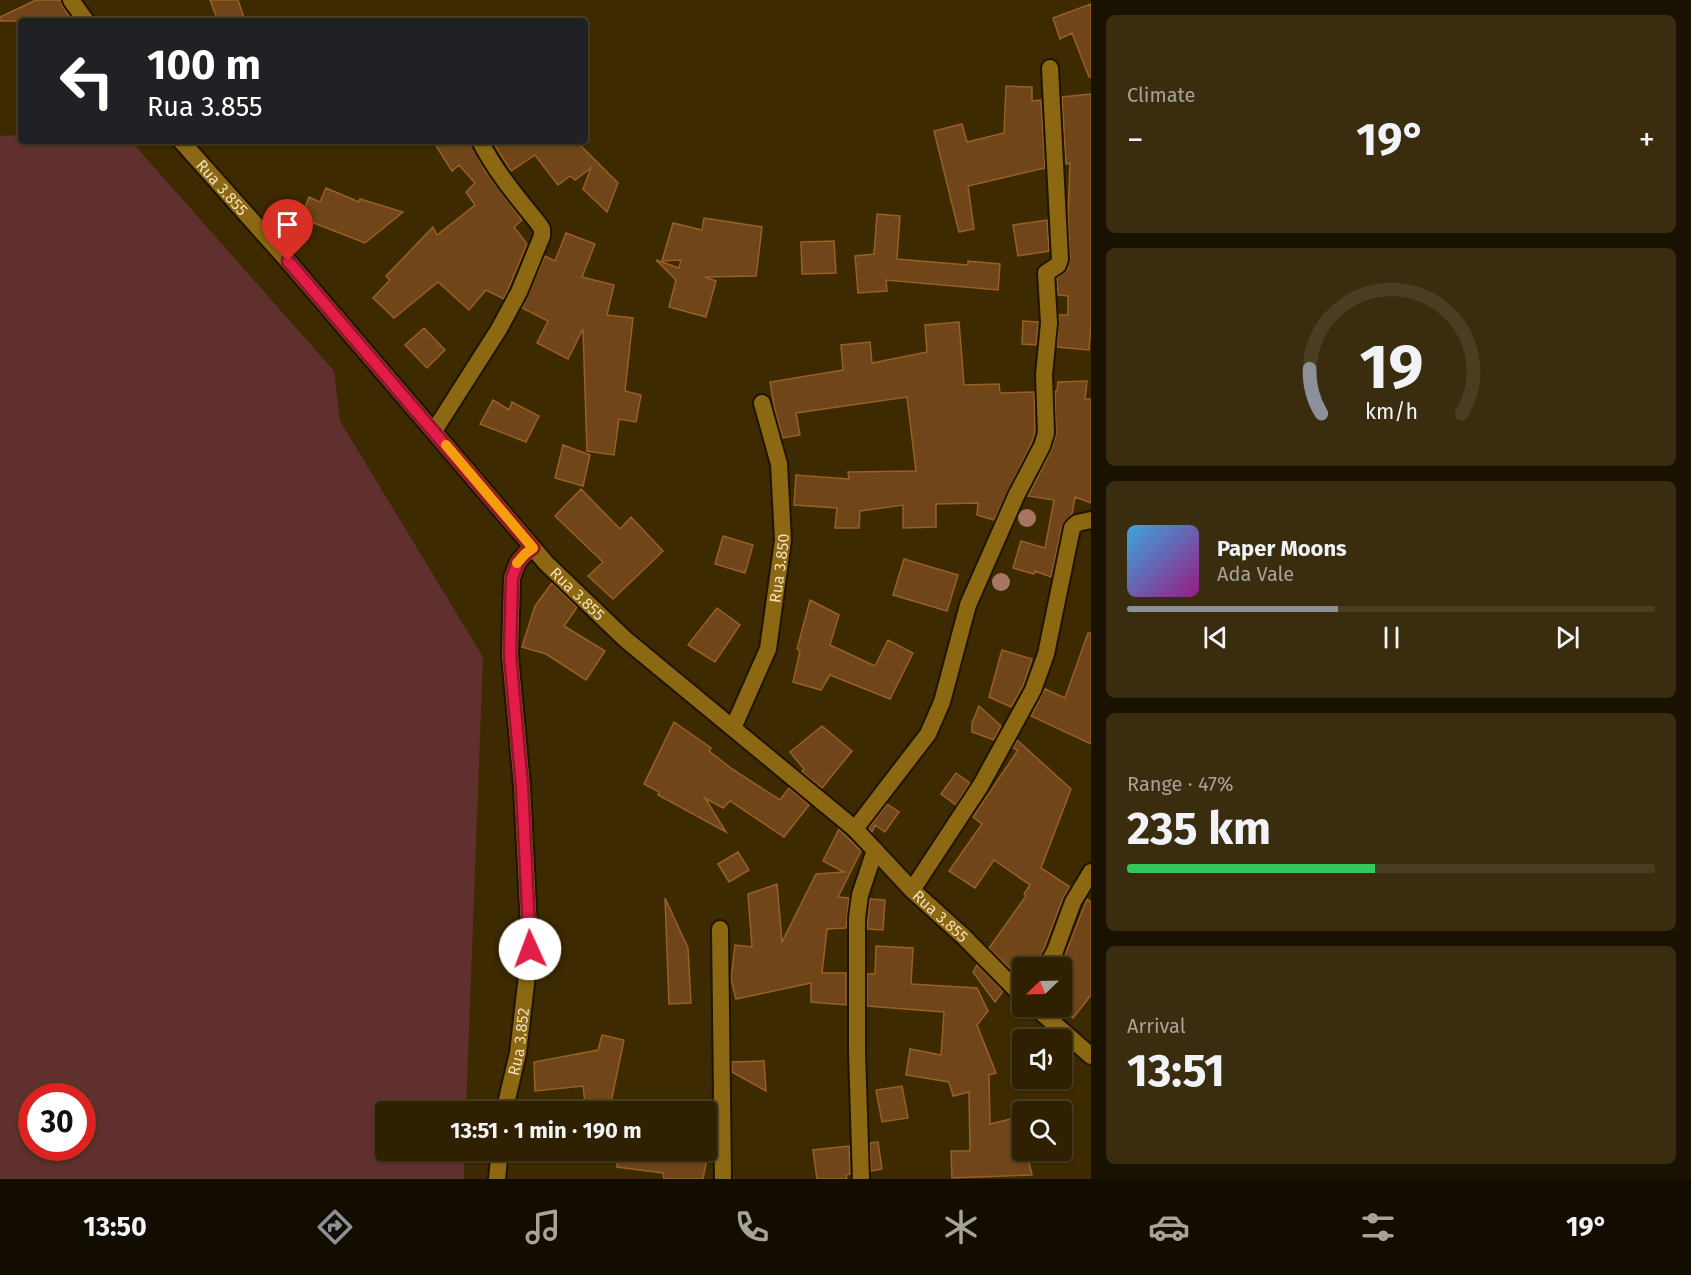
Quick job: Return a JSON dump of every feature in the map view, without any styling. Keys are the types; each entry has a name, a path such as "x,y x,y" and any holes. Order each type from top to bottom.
{"street":[{"path":"71,0 84,18"},
{"path":"855,829 928,734 942,702 968,605 1016,496 1047,433 1044,375 1049,322 1046,273 1058,265 1060,259 1050,68"},
{"name":"Rua 3.855","path":"184,144 288,261 546,564 625,639 855,829 912,890 1012,986"},
{"path":"434,431 519,292 542,236 538,223 505,182 481,144"},
{"name":"Rua 3.850","path":"733,728 768,649 783,540 779,464 762,403"},
{"path":"912,890 981,785 1033,690 1046,654 1072,528 1077,523 1091,520"},
{"name":"Rua 3.852","path":"507,1101 518,1053 530,949 522,786 510,655 512,578 518,562 533,548"},
{"path":"861,1179 857,1052 857,918 862,886 875,850"},
{"path":"1051,957 1073,902 1091,872"},
{"path":"720,929 723,1179"},
{"path":"1047,1017 1091,1056"},
{"path":"497,1179 499,1161"}],"shaded area":[{"path":"18,135 18,144 134,144 334,371 340,421 483,657 466,1101 375,1101 375,1161 465,1161 464,1179 0,1179 0,136"}],"building":[{"path":"36,0 61,0 62,6 71,18 18,18 18,21 0,21 0,17"},
{"path":"210,0 238,0 244,18 217,18"},
{"path":"1091,4 1091,77 1089,77 1072,33 1060,39 1053,18"},
{"path":"1006,86 1032,87 1032,101 1041,100 1045,168 968,186 974,229 959,232 934,131 962,124 967,142 1004,133"},
{"path":"1091,94 1089,350 1057,347 1059,315 1068,315 1068,296 1058,295 1057,278 1068,269 1070,258 1068,216 1070,163 1066,164 1062,97"},
{"path":"435,144 472,144 484,169 522,220 514,227 527,244 504,299 486,290 469,310 438,282 394,318 373,298 390,280 386,276 433,227 437,235 475,205 466,192 475,183 459,165 452,171"},
{"path":"494,144 579,144 618,183 607,212 583,189 591,168 575,180 570,176 558,185 535,155 511,171"},
{"path":"326,188 359,202 360,199 403,212 365,243 301,218 309,197 320,202"},
{"path":"877,214 900,216 897,259 968,265 968,261 1000,264 998,290 886,280 887,291 858,293 855,256 874,254"},
{"path":"704,218 762,227 756,276 705,277 716,281 706,317 669,307 676,280 656,260 679,268 681,260 662,261 673,223 702,230"},
{"path":"1047,220 1049,251 1018,256 1013,225"},
{"path":"566,233 595,244 582,277 614,285 607,315 633,318 625,391 641,395 636,422 619,419 614,455 587,451 583,329 568,359 537,343 548,321 522,308 545,256 555,261"},
{"path":"834,241 836,273 802,274 801,242"},
{"path":"1023,321 1038,322 1036,345 1022,344"},
{"path":"959,322 964,385 999,384 1000,393 1034,392 1035,432 1032,442 994,520 977,515 978,503 936,504 936,527 903,528 903,505 860,511 859,528 835,528 837,508 794,505 796,475 849,479 848,472 916,471 907,397 796,413 800,435 783,438 770,382 843,370 841,345 870,342 872,363 927,352 925,325"},
{"path":"424,328 445,350 427,368 405,345"},
{"path":"1087,381 1085,399 1091,399 1091,503 1075,497 1072,514 1062,526 1051,577 1035,571 1034,574 1013,568 1021,541 1045,548 1054,500 1028,496 1051,451 1056,436 1055,391 1057,391 1058,382"},
{"path":"493,400 509,410 512,402 539,416 526,442 480,424"},
{"path":"563,445 590,455 583,486 555,478"},
{"path":"581,489 620,529 631,517 663,551 613,599 588,576 603,562 555,516"},
{"path":"723,536 753,545 745,573 715,564"},
{"path":"904,559 958,575 947,611 893,595"},
{"path":"552,583 577,607 564,626 605,651 586,680 546,654 522,647 535,606"},
{"path":"810,600 839,615 830,645 875,666 888,640 913,653 890,699 830,675 821,690 793,682 800,651 797,649"},
{"path":"717,608 740,625 715,662 688,645"},
{"path":"1088,633 1091,633 1091,744 1031,716 1045,689 1065,698"},
{"path":"1002,650 1032,659 1023,686 1011,707 989,697"},
{"path":"979,706 1001,726 994,740 972,732 972,723"},
{"path":"674,722 711,748 709,751 732,769 780,800 789,788 809,805 784,837 730,801 723,808 705,798 726,832 658,795 659,792 644,784"},
{"path":"822,726 852,751 822,788 802,772 804,769 790,752"},
{"path":"1017,740 1071,789 1041,868 1070,887 1063,898 1040,957 1012,957 1012,971 989,948 1026,896 1024,894 1030,885 994,860 975,888 949,871 982,824 973,817 1018,750 1013,748"},
{"path":"956,773 970,783 956,805 941,794"},
{"path":"887,804 899,812 885,832 875,825 872,832 869,828"},
{"path":"839,829 861,851 838,897 849,898 846,928 827,929 822,973 846,973 846,1005 811,1002 811,983 736,999 731,979 735,945 752,947 748,894 777,884 782,942 816,874 844,872 823,861"},
{"path":"738,852 749,870 729,882 718,864"},
{"path":"665,898 688,948 691,1003 669,1004"},
{"path":"870,899 885,900 883,930 867,929"},
{"path":"1087,899 1091,902 1091,995 1073,1018 1072,957 1064,957"},
{"path":"876,946 913,948 911,984 977,988 988,1011 977,1025 996,1073 989,1075 990,1124 1012,1119 1012,1161 1029,1161 1032,1175 952,1178 951,1151 970,1151 969,1092 953,1096 949,1082 906,1075 910,1049 941,1055 944,1012 867,1006 867,974 875,974"},
{"path":"977,965 1003,991 995,1002 973,972"},
{"path":"602,1035 624,1040 611,1101 585,1101 583,1086 535,1091 534,1062 598,1050"},
{"path":"764,1061 766,1091 732,1072 732,1062"},
{"path":"902,1086 908,1118 882,1122 876,1090"},
{"path":"878,1142 882,1169 871,1171 870,1143"},
{"path":"849,1146 850,1174 846,1175 847,1179 817,1179 813,1150"},
{"path":"617,1161 706,1161 703,1179 664,1179 663,1173 617,1167"}],"slow traffic":[{"path":"446,445 533,548 517,563"}],"route":[{"path":"288,261 533,548 518,562 512,578 510,655 522,786 530,949"}]}
